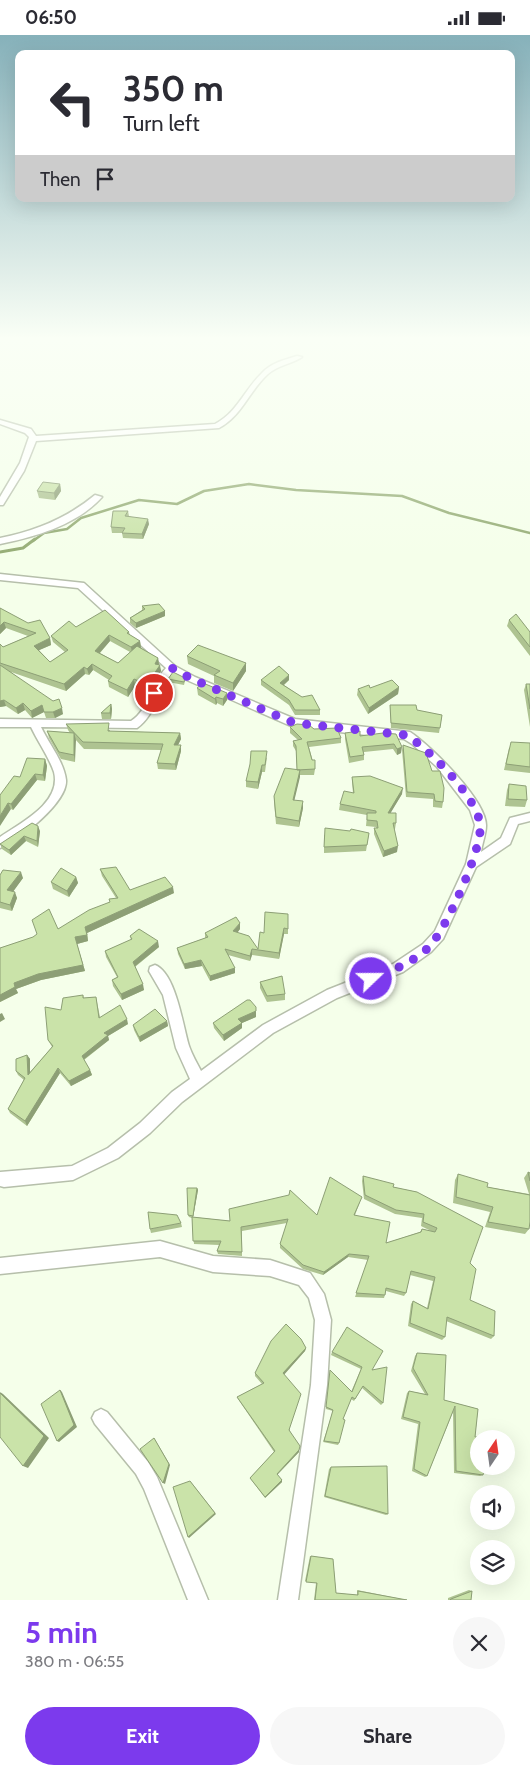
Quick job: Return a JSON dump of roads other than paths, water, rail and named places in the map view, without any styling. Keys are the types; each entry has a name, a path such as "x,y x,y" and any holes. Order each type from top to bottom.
{"street":[{"path":"32,439 216,426 229,419 234,412"},
{"path":"0,422 28,431 32,439 19,474 0,503"},
{"path":"0,541 52,526 86,508 98,497"},
{"path":"0,577 81,585 172,668 192,679 294,723 406,735 416,741 441,764 475,808 481,825 472,865 439,935 427,948 398,968 332,994 282,1021 177,1097 145,1128 113,1153 79,1171 0,1179"},
{"path":"0,723 127,726 138,723 162,676 172,668"},
{"path":"0,843 47,809 60,787 59,773 34,723"},
{"path":"472,865 506,841 514,821 530,817"},
{"path":"155,971 169,993 185,1055 199,1082"},
{"path":"0,1266 160,1249 213,1264 270,1268 304,1279 316,1294 323,1321 319,1385 288,1600"},
{"path":"102,1418 142,1468 151,1483 198,1600"}],"waterway":[{"path":"33,541 44,533 67,529 81,518 139,500 177,504 204,491 249,484 296,490 402,496 449,513 530,533"},
{"path":"0,552 23,548 35,539"}]}
